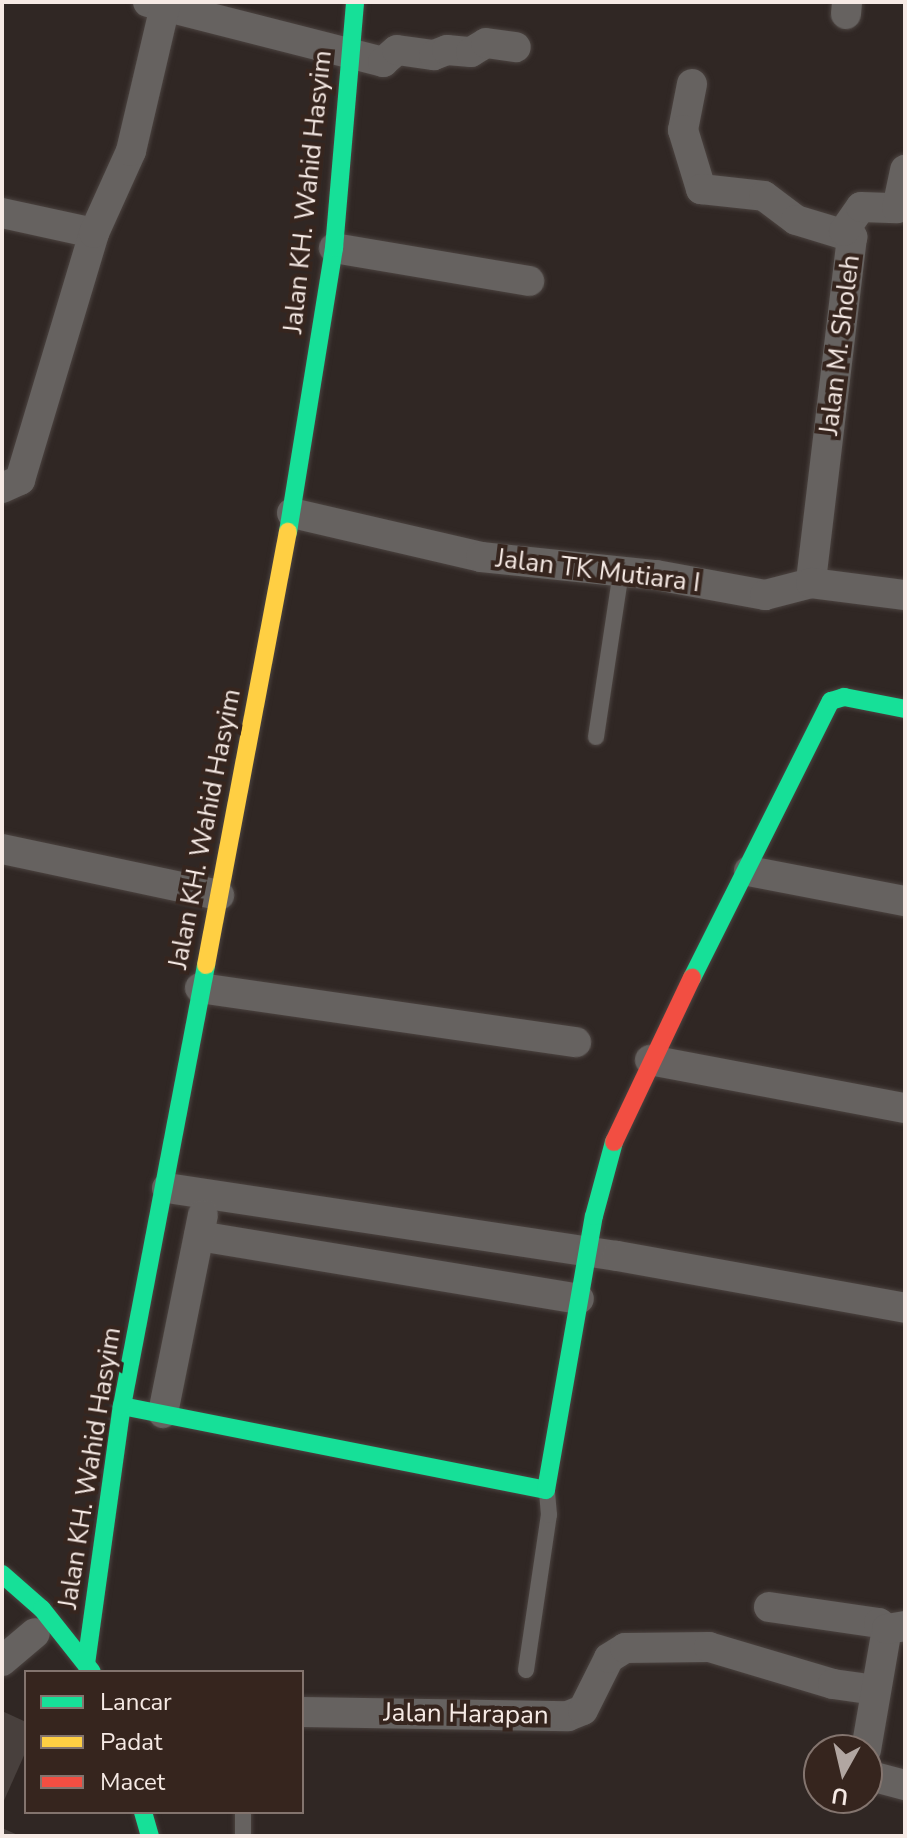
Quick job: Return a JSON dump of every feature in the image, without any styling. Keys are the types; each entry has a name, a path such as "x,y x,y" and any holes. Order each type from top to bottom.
{"street":[{"name":"Jalan KH. Wahid Hasyim","path":"89,1668 122,1406 167,1188 200,988 292,513 334,248 355,2"},
{"path":"2,488 20,480 94,233 131,151 155,4 383,62 397,50 434,55 447,50 471,52 486,43 516,47"},
{"name":"Jalan M. Sholeh","path":"692,84 683,130 701,189 764,196 801,222 844,231 852,243 811,583"},
{"path":"844,231 861,207 897,208 905,170"},
{"path":"2,213 94,233"},
{"path":"334,248 529,281"},
{"name":"Jalan TK Mutiara I","path":"292,513 481,557 621,571 765,595 811,583 905,595"},
{"path":"122,1406 546,1490 588,1251 618,1126 749,871 831,701 844,697 905,709"},
{"path":"2,849 219,895"},
{"path":"749,871 905,901"},
{"path":"200,988 576,1042"},
{"path":"650,1060 905,1108"},
{"path":"167,1188 588,1251 905,1308"},
{"path":"163,1413 207,1194"},
{"path":"199,1236 579,1299"},
{"path":"2,1574 42,1609 89,1668"},
{"path":"769,1607 896,1628 875,1690 868,1734"},
{"path":"2,1661 34,1633"},
{"name":"Jalan Harapan","path":"304,1712 568,1716 583,1710 609,1658 625,1648 709,1647 833,1684 875,1690"},
{"path":"883,1779 905,1785"},
{"path":"144,1814 150,1836"}],"lane":[{"path":"596,737 621,571"},
{"path":"526,1670 549,1515 546,1490"},
{"path":"243,1814 243,1836"}],"building":[{"path":"2,1711 24,1721 24,1756 2,1805"},
{"path":"2,1828 20,1836 2,1836"}],"traffic: fast":[{"path":"288,532 334,248 355,2"},
{"path":"692,978 831,701 844,697 905,709"},
{"path":"86,1664 122,1406 206,965"},
{"path":"122,1406 546,1490 594,1216 614,1142"},
{"path":"2,1574 42,1609 90,1670"},
{"path":"144,1814 150,1836"}],"traffic: slow":[{"path":"206,965 288,532"}],"traffic: jam":[{"path":"614,1142 692,978"}]}
